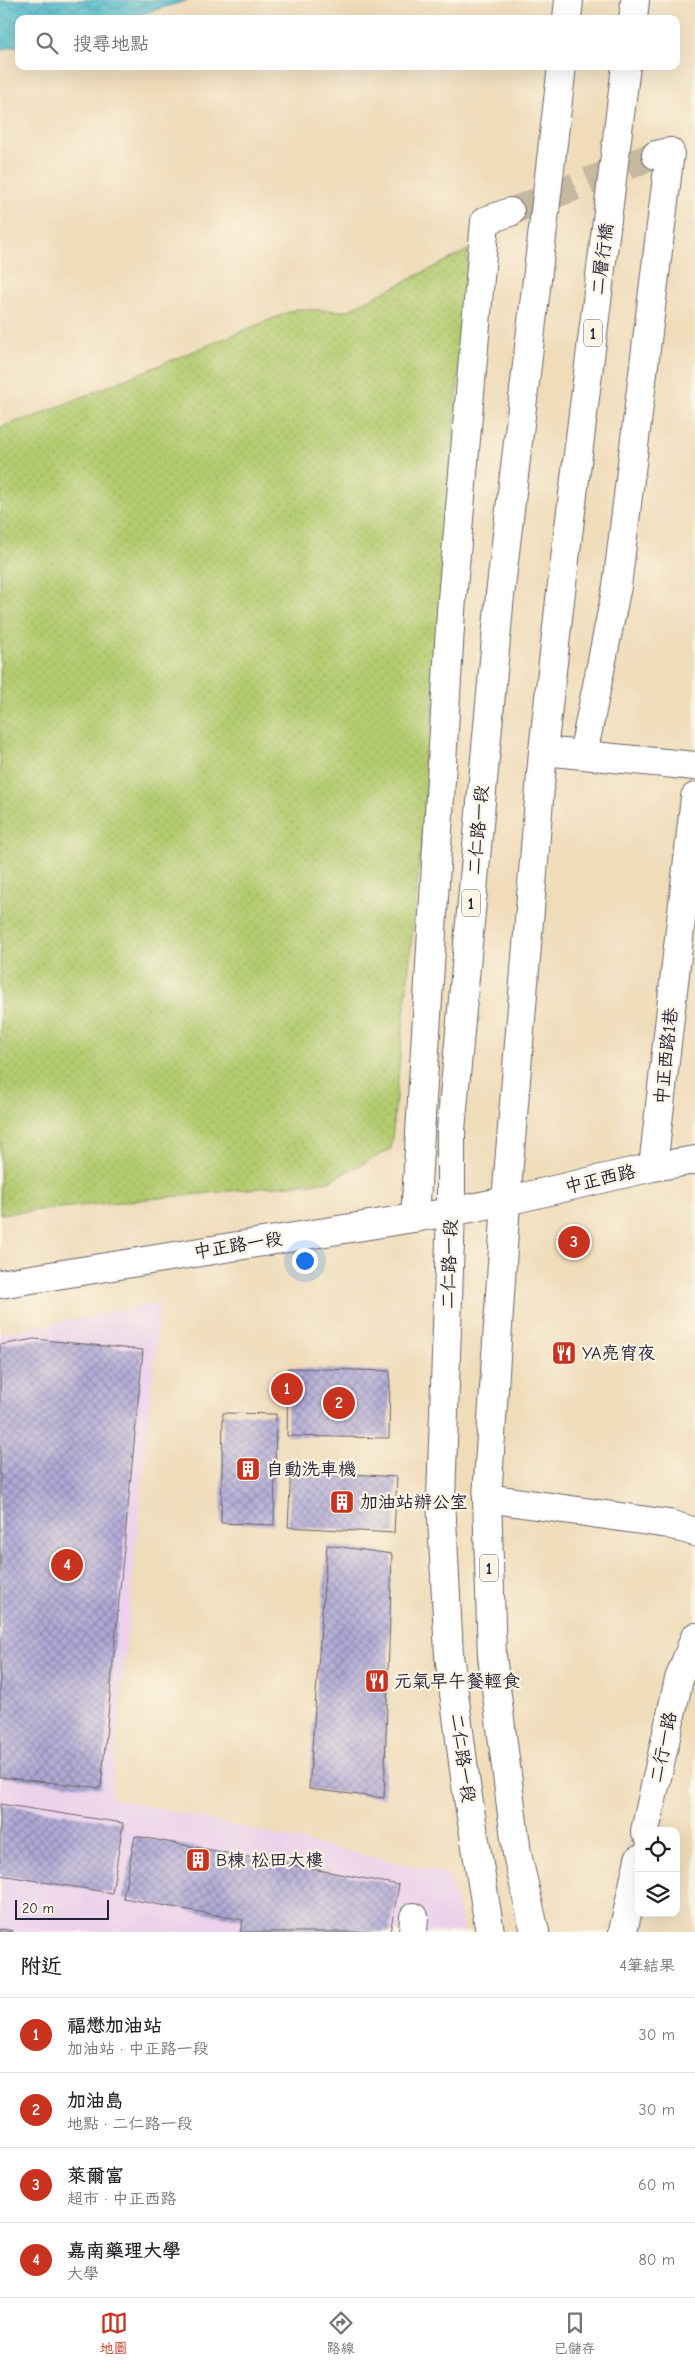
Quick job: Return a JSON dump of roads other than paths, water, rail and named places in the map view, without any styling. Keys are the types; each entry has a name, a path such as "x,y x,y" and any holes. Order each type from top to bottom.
{"main road":[{"path":"567,15 569,0"},
{"path":"633,15 635,0"},
{"name":"二仁路一段","path":"490,1932 468,1795 449,1655 441,1499 451,1212 451,1130 500,595 562,70"},
{"name":"二層行橋","path":"543,750 626,70"},
{"path":"583,755 617,586 670,152 656,155"},
{"path":"415,1218 450,611 485,222 510,212"},
{"path":"543,750 695,766"},
{"name":"1","path":"535,1932 517,1854 492,1656 487,1498 506,1201 543,750"},
{"name":"中正西路1巷","path":"653,1167 695,797"},
{"name":"中正西路","path":"506,1201 653,1167 695,1160"},
{"name":"中正路一段","path":"0,1284 415,1218 506,1201"},
{"path":"487,1498 669,1524 695,1532"},
{"name":"二行一路","path":"646,1827 678,1679 695,1637"},
{"path":"623,1932 636,1872"}],"water":[{"path":"0,0 189,0 138,15 15,15 15,46 0,50"}],"tunnel":[{"path":"510,212 656,155"}],"place":[{"name":"萊爾富","path":"574,1242"},
{"name":"YA亮宵夜","path":"564,1353"},
{"name":"福懋加油站","path":"287,1389"},
{"name":"加油島","path":"339,1403"},
{"name":"自動洗車機","path":"248,1469"},
{"name":"加油站辦公室","path":"342,1502"},
{"name":"嘉南藥理大學","path":"67,1565"},
{"name":"元氣早午餐輕食","path":"377,1681"},
{"name":"B棟 松田大樓","path":"198,1860"}]}
